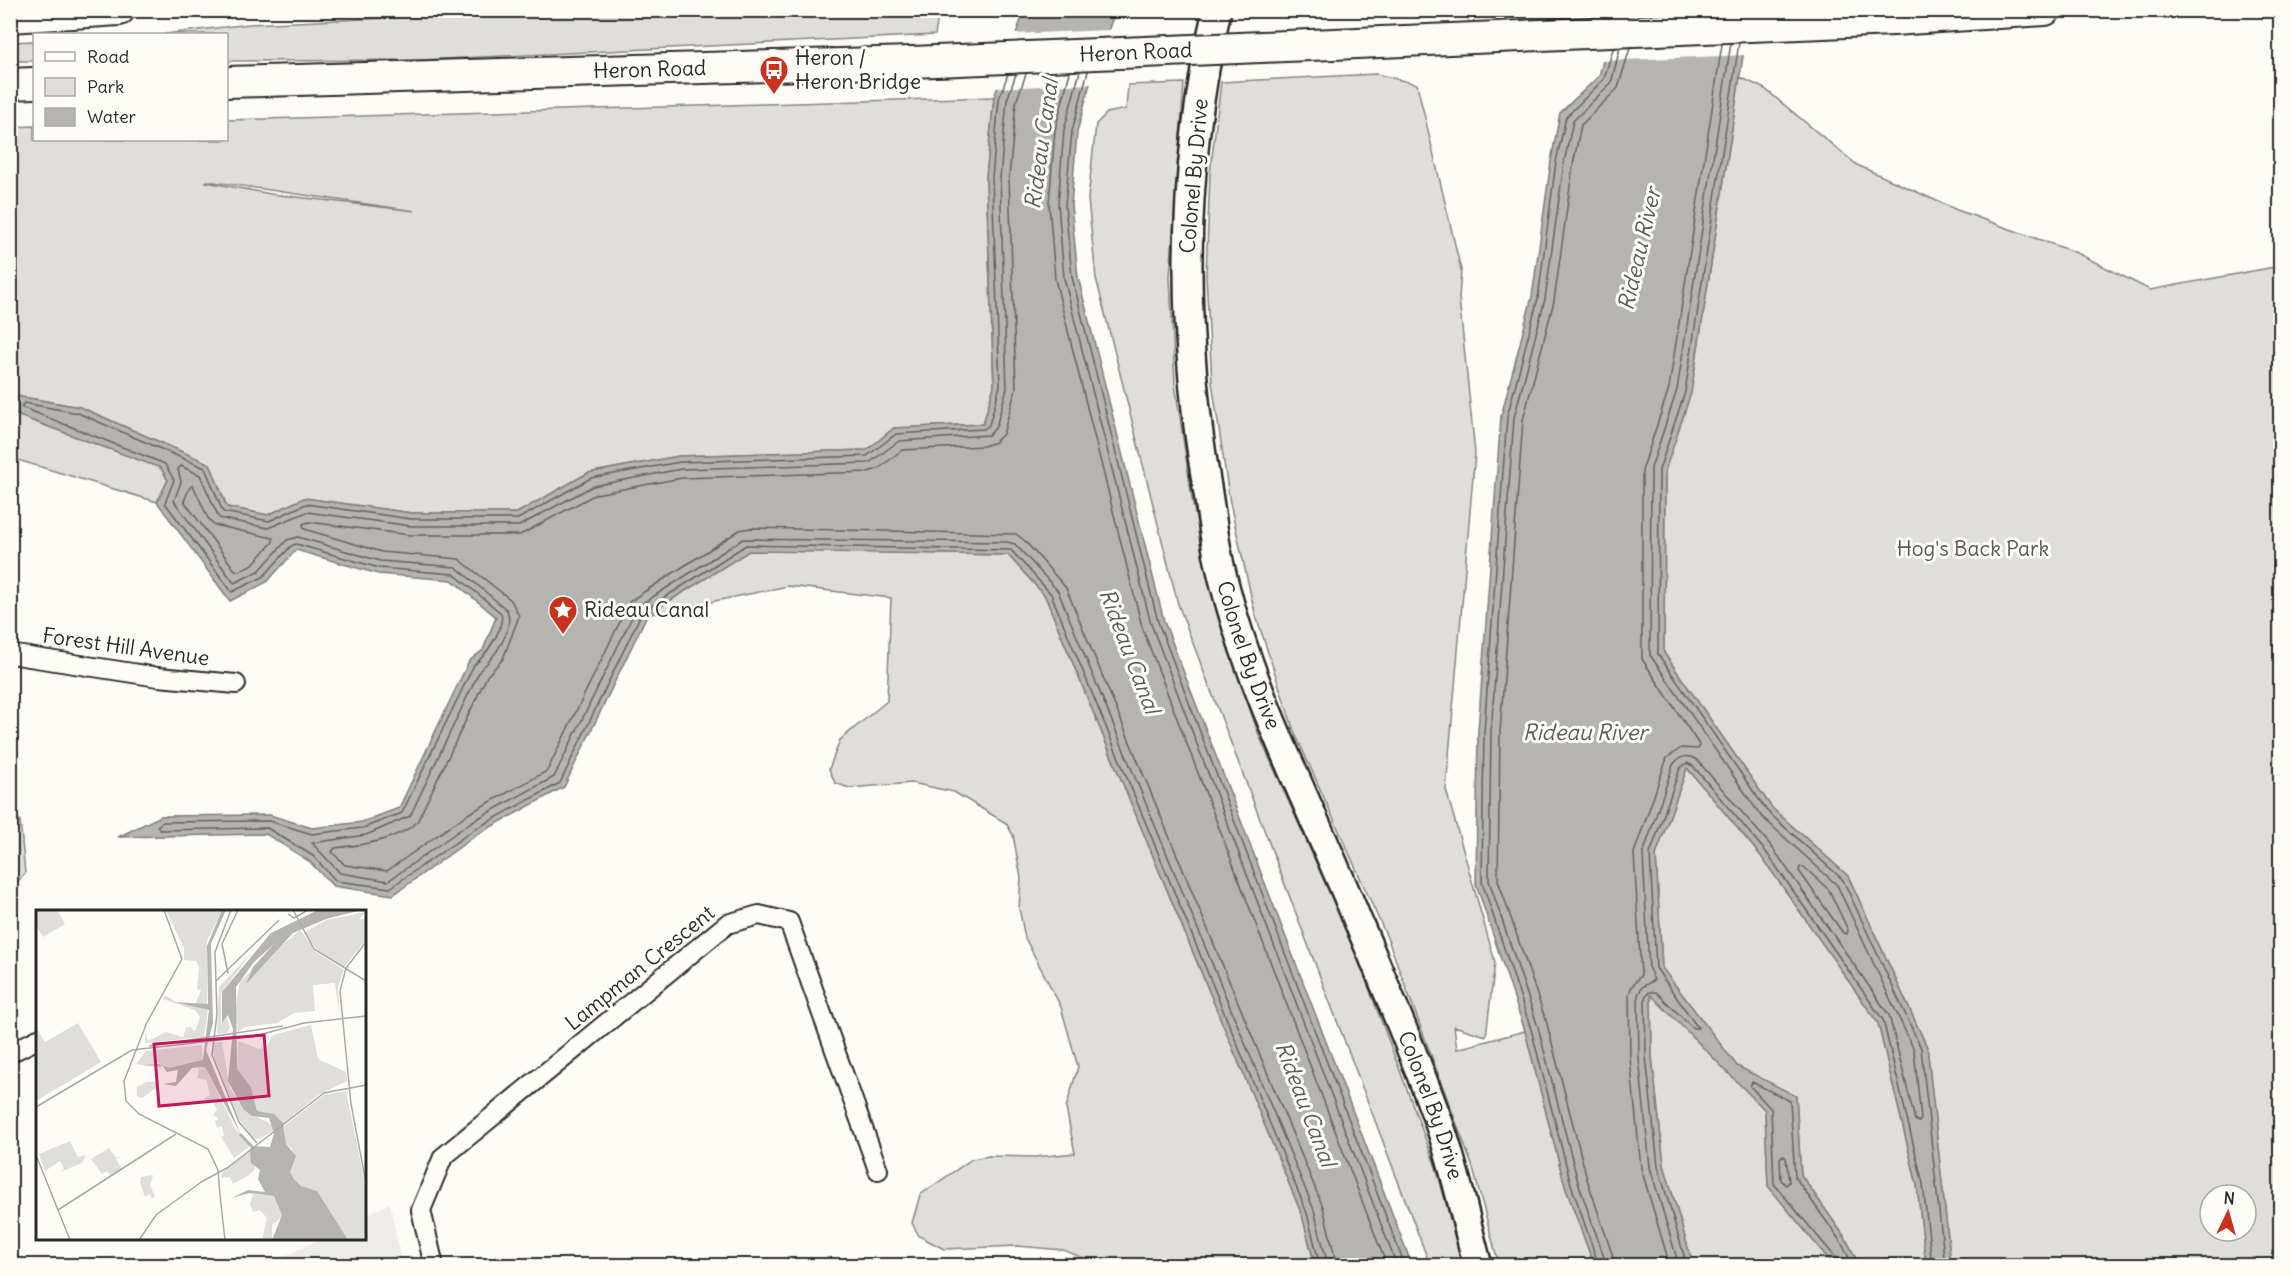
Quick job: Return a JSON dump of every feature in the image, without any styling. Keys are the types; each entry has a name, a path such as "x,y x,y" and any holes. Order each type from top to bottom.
{"main road":[{"path":"10,17 119,10"},
{"name":"Colonel By Drive","path":"1217,10 1194,138 1187,265 1195,417 1221,570 1242,641 1266,707 1358,920 1440,1128 1478,1266"},
{"name":"Heron Road","path":"228,82 912,62 1893,20 2045,10"},
{"path":"10,84 33,83"}],"street":[{"name":"Forest Hill Avenue","path":"10,654 158,677 236,684"},
{"name":"Lampman Crescent","path":"434,1266 421,1210 443,1157 727,924 759,915 789,922 878,1170"},
{"path":"10,1053 36,1040"}],"shaded area":[{"path":"390,1203 402,1265 267,1265 318,1240 366,1240 366,1215"}],"green space":[{"path":"939,10 935,35 422,60 228,61 228,33 174,33 250,24 548,11"},
{"path":"33,41 33,61 11,61 11,42"},
{"path":"1376,74 1417,84 1461,270 1459,298 1475,453 1446,790 1495,962 1486,1036 1454,1026 1457,1049 1525,1031 1565,1186 1594,1265 1499,1265 1472,1165 1389,942 1294,731 1255,613 1230,503 1212,382 1206,276 1210,174 1221,82"},
{"name":"Hog's Back Park","path":"1740,77 1765,89 1857,165 1957,210 2077,253 2150,290 2280,266 2280,1265 1951,1265 1927,1047 1848,876 1772,808 1664,653 1665,471 1695,368"},
{"path":"1184,83 1170,277 1175,384 1193,505 1218,615 1258,733 1352,943 1436,1167 1463,1265 1430,1265 1178,604 1096,278 1088,199 1096,124 1107,113 1126,109 1128,85"},
{"path":"994,97 986,178 994,387 983,424 894,428 867,450 679,456 588,473 517,513 412,513 304,498 268,515 227,507 210,464 80,407 11,395 10,127 33,126 33,141 228,141 228,120","holes":["207,181 415,211 271,194 206,182"]},
{"path":"11,413 161,468 168,480 157,502 11,458"},
{"path":"750,550 1008,555 1045,596 1302,1215 1315,1265 1100,1265 1063,1250 1018,1246 944,1249 919,1236 912,1223 920,1195 972,1159 989,1156 1035,1157 1075,1153 1066,1108 1078,1067 1061,1007 1025,938 1019,908 1021,878 1013,835 1006,823 954,792 912,783 849,788 835,783 829,769 840,740 887,701 891,598 788,586 647,615"},
{"path":"1687,768 1761,856 1878,1023 1917,1185 1926,1265 1859,1265 1846,1239 1801,1175 1796,1097 1737,1066 1662,968 1656,855"},
{"path":"11,813 20,820 25,874 11,888"},
{"path":"1651,994 1765,1110 1768,1186 1831,1262 1831,1265 1693,1265 1664,1165 1652,1057"}],"water":[{"name":"Rideau Canal","path":"1024,11 1115,11 1089,87 1077,132 1071,205 1078,277 1164,621 1412,1265 1315,1265 1302,1215 1045,596 1008,555 749,551 647,615 564,787 478,834 393,895 333,886 309,861 266,834 118,837 161,816 270,815 312,828 362,822 399,808 469,661 483,650 496,617 452,580 378,574 296,550 267,582 230,601 157,502 168,480 161,468 11,413 10,395 80,407 210,464 227,507 268,515 304,498 412,513 517,513 588,473 679,456 867,450 894,428 983,424 994,386 986,178 994,97"},
{"name":"Rideau River","path":"1616,11 1750,11 1691,393 1665,471 1664,653 1772,808 1848,876 1927,1047 1951,1265 1926,1265 1917,1185 1878,1023 1761,856 1687,768 1656,855 1662,968 1737,1066 1796,1096 1801,1175 1846,1239 1859,1265 1831,1265 1831,1262 1768,1186 1765,1110 1651,995 1652,1057 1664,1165 1693,1265 1594,1265 1565,1186 1525,1031 1476,884 1478,731 1501,416 1532,297 1560,113 1599,76"}],"pier":[{"path":"1613,10 1753,10 1746,55 1600,61"},
{"path":"1111,30 1093,84 994,88 1012,34"}],"place":[{"name":"Heron / Heron Bridge","path":"774,96"},
{"name":"Rideau Canal","path":"563,636"}]}
